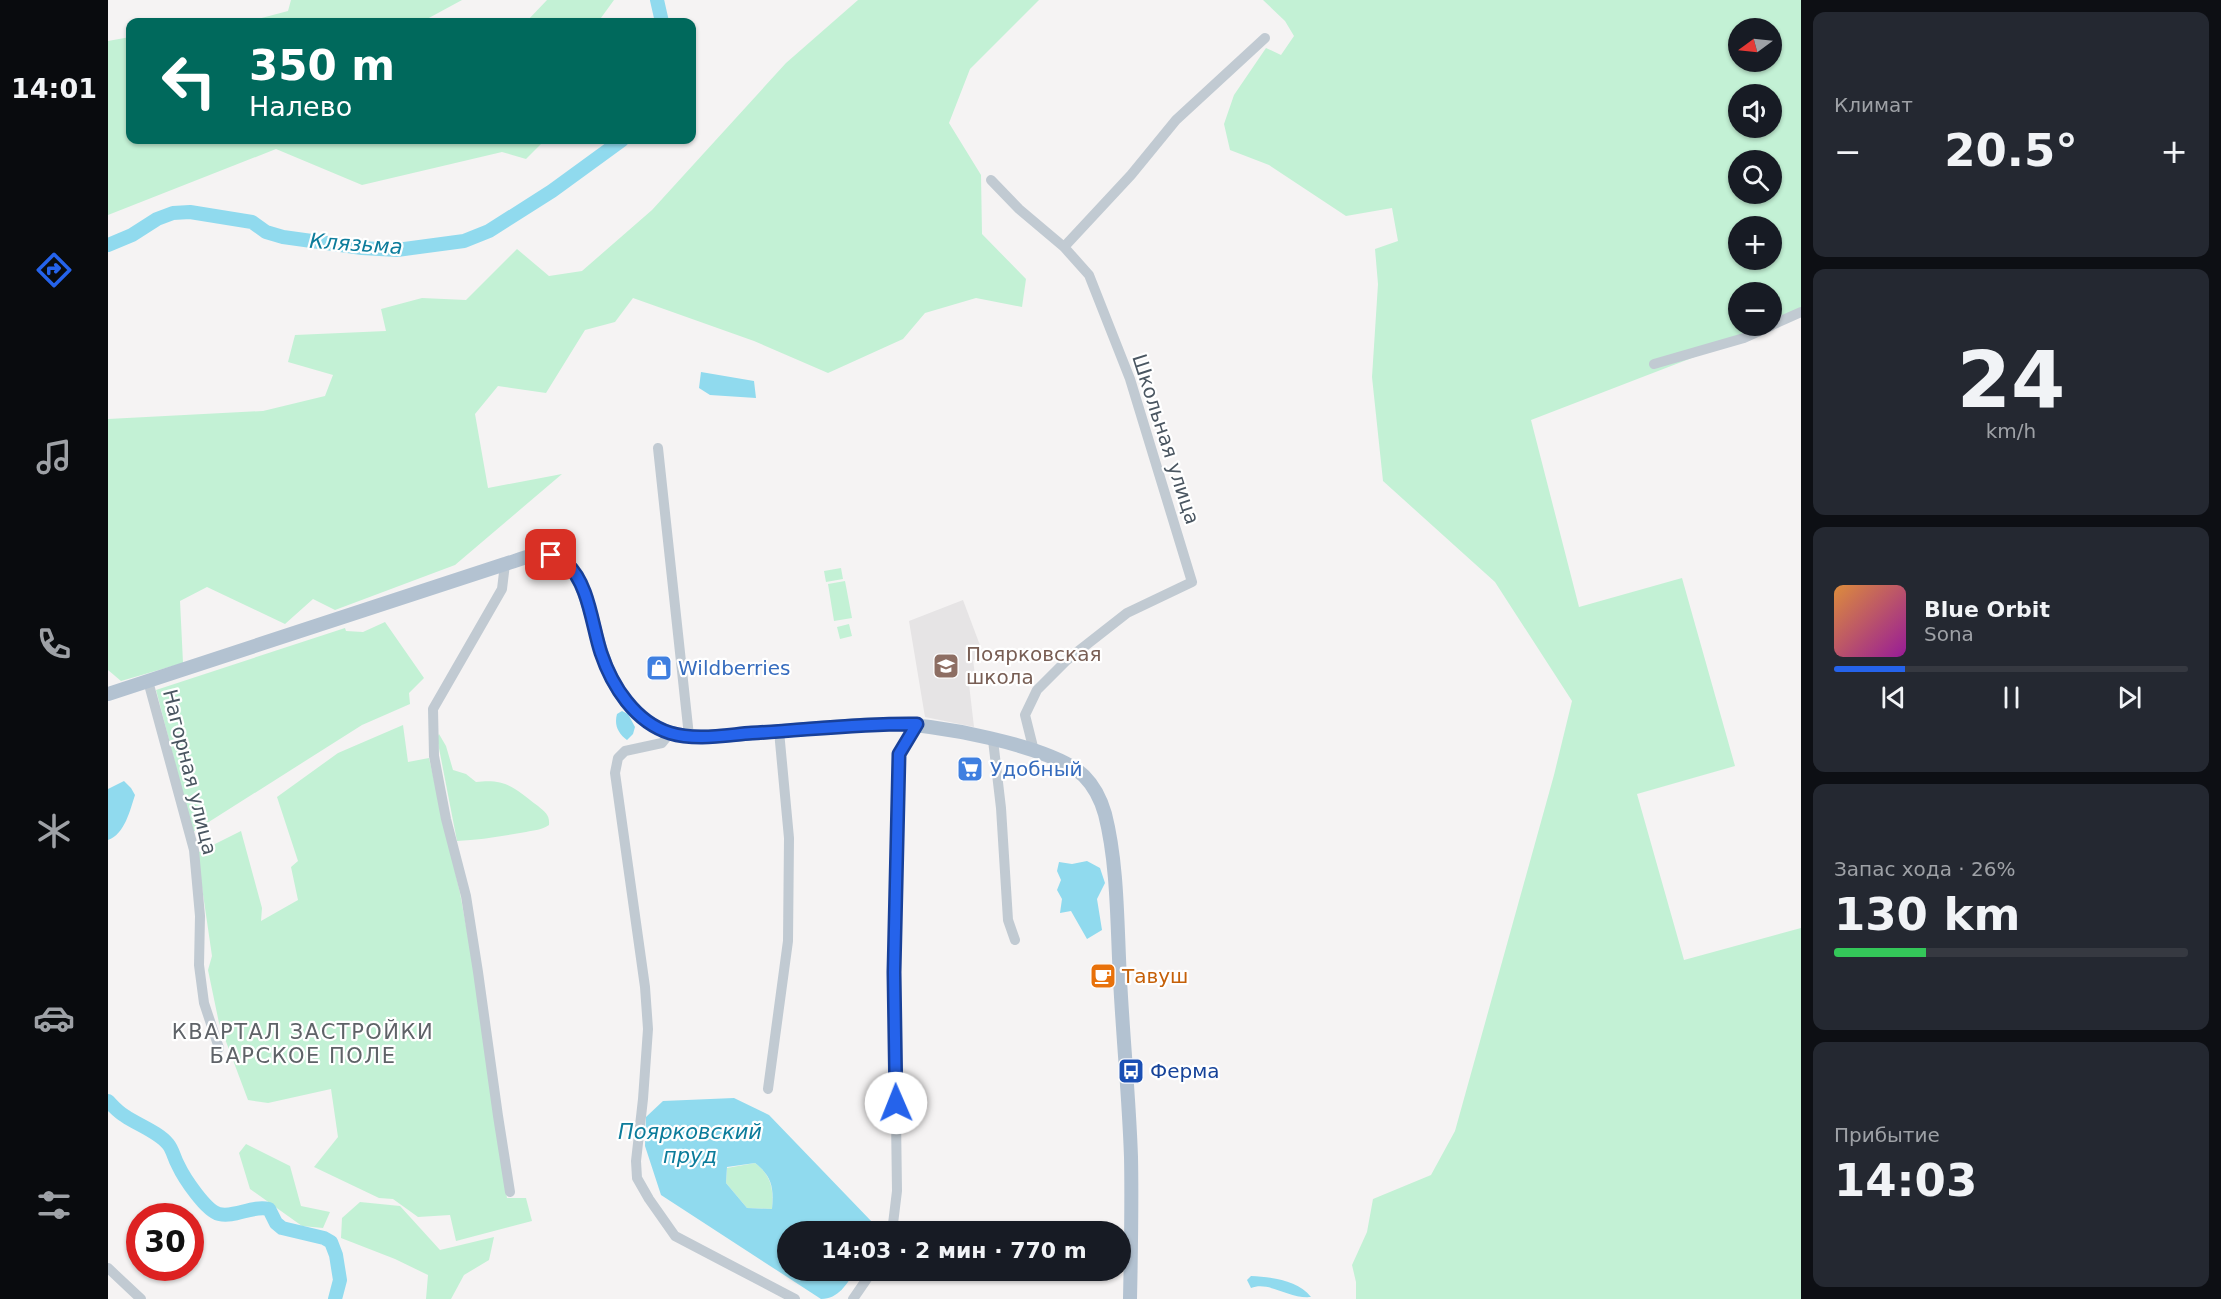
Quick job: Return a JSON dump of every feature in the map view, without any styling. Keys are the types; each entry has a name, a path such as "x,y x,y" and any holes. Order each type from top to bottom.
{"main road":[{"path":"108,694 530,556 551,555 568,565 585,594 601,654 620,693 643,718 655,727 670,733 689,736 863,725 917,724 993,740 1065,762 1085,777 1097,793 1110,837 1131,1157 1130,1299"}],"street":[{"path":"1064,247 1131,175 1176,120 1265,38"},
{"name":"Школьная улица","path":"991,180 1019,209 1064,247 1089,275 1130,379 1192,582 1127,613 1067,660 1037,690 1025,715 1034,751"},
{"path":"1782,320 1801,312"},
{"path":"1654,364 1748,336"},
{"path":"657,448 689,736"},
{"path":"505,564 502,589 433,709 434,756 466,896 510,1192"},
{"name":"Нагорная улица","path":"148,681 194,850 200,916 199,965 204,1003 219,1048"},
{"path":"893,1221 897,1191 894,972 899,754 917,724"},
{"path":"768,1089 788,941 789,838 779,731"},
{"path":"670,733 662,743 624,751 618,758 615,773 646,998 648,1029 636,1161 637,1178 675,1236 795,1299"},
{"path":"993,740 1001,808 1008,920 1015,940"},
{"path":"108,1268 141,1299"},
{"path":"852,1299 865,1281"}],"shaded area":[{"name":"Поярковская школа","path":"963,600 984,656 973,660 976,682 969,684 974,727 925,717 909,621"}],"green space":[{"path":"291,0 462,0 429,18 262,18 288,11"},
{"path":"547,0 614,0 601,18 530,18"},
{"path":"858,0 1039,0 970,69 949,123 981,175 982,234 1026,279 1022,307 976,298 925,313 903,339 828,373 754,341 633,298 615,322 585,330 546,393 498,386 475,414 488,488 562,474 455,565 335,610 313,599 285,624 207,587 180,601 183,663 121,681 108,670 108,419 263,411 325,396 333,375 288,362 295,335 386,331 381,309 422,298 466,300 517,249 549,276 582,271 652,210 786,63"},
{"path":"1263,0 1801,0 1801,316 1782,323 1782,282 1728,282 1728,336 1749,336 1531,420 1579,607 1682,578 1735,766 1637,794 1684,960 1801,928 1801,1299 1356,1299 1356,1282 1352,1265 1367,1232 1373,1199 1431,1175 1455,1131 1554,775 1572,701 1495,582 1383,481 1372,377 1378,284 1375,249 1398,241 1392,208 1346,216 1269,165 1230,150 1224,124 1234,95 1266,48 1281,55 1294,36 1285,21"},
{"path":"126,38 126,144 541,144 526,159 502,152 362,185 276,149 108,215 108,41"},
{"path":"841,568 843,579 826,582 824,571"},
{"path":"845,581 852,618 834,621 828,584"},
{"path":"385,622 424,678 409,693 410,704 362,725 193,832 156,690 345,628 346,631 363,632"},
{"path":"849,624 852,636 840,639 837,627"},
{"path":"403,725 408,762 429,758 460,893 474,969 507,1198 526,1198 532,1221 456,1241 450,1215 418,1217 393,1199 379,1198 314,1167 338,1137 331,1089 268,1103 248,1100 219,1023 208,970 212,956 197,853 241,831 262,908 261,921 298,900 291,867 298,861 277,797 338,753"},
{"path":"439,734 446,746 453,770 466,774 476,782 496,782 510,786 545,812 549,825 538,830 457,841 437,738"},
{"path":"246,1144 290,1166 301,1206 330,1212 323,1228 302,1226 250,1189 239,1153"},
{"path":"755,1163 765,1172 770,1183 772,1209 747,1208 726,1183 727,1168"},
{"path":"360,1202 400,1206 440,1250 494,1237 489,1260 464,1275 451,1299 426,1299 428,1275 395,1259 341,1238 342,1218"}],"water":[{"path":"701,372 754,381 756,398 710,395 699,388"},
{"path":"622,711 628,714 635,727 633,734 627,740 621,735 616,725 617,714"},
{"path":"124,781 135,795 123,827 119,833 108,840 108,789"},
{"path":"1087,861 1100,868 1105,883 1097,899 1102,930 1087,939 1071,911 1060,913 1062,899 1057,890 1061,880 1057,871 1059,862 1072,864"},
{"name":"Поярковский пруд","path":"734,1098 769,1115 871,1221 777,1221 777,1270 661,1195 645,1146 646,1117 663,1101","holes":["755,1163 771,1183 772,1209 747,1208 726,1183 727,1167"]},
{"path":"1251,1276 1292,1283 1306,1291 1311,1297 1272,1288 1258,1286 1251,1288 1247,1280"},
{"name":"Поярковский пруд","path":"793,1281 849,1281 837,1294 821,1299"}],"waterway":[{"name":"Клязьма","path":"657,0 661,18"},
{"name":"Клязьма","path":"108,245 132,235 157,219 173,213 190,212 252,222 266,232 283,237 362,248 397,250 464,241 489,231 552,191 617,144"},
{"name":"Клязьма","path":"108,1101 122,1114 153,1132 168,1144 190,1185 214,1212 225,1215 263,1208 269,1209 276,1223 282,1228 324,1238 331,1242 336,1255 340,1280 335,1299"}],"place":[{"name":"Поярковская школа","path":"946,666"},
{"name":"Wildberries","path":"659,668"},
{"name":"Удобный","path":"970,769"},
{"name":"Тавуш","path":"1103,976"},
{"name":"Ферма","path":"1131,1071"}],"district":[{"name":"КВАРТАЛ ЗАСТРОЙКИ БАРСКОЕ ПОЛЕ","path":"303,1044"}],"route":[{"path":"551,555 568,565 585,594 601,654 620,693 643,718 655,727 676,734 713,736 846,726 917,724 899,754 894,972 896,1103"}]}
